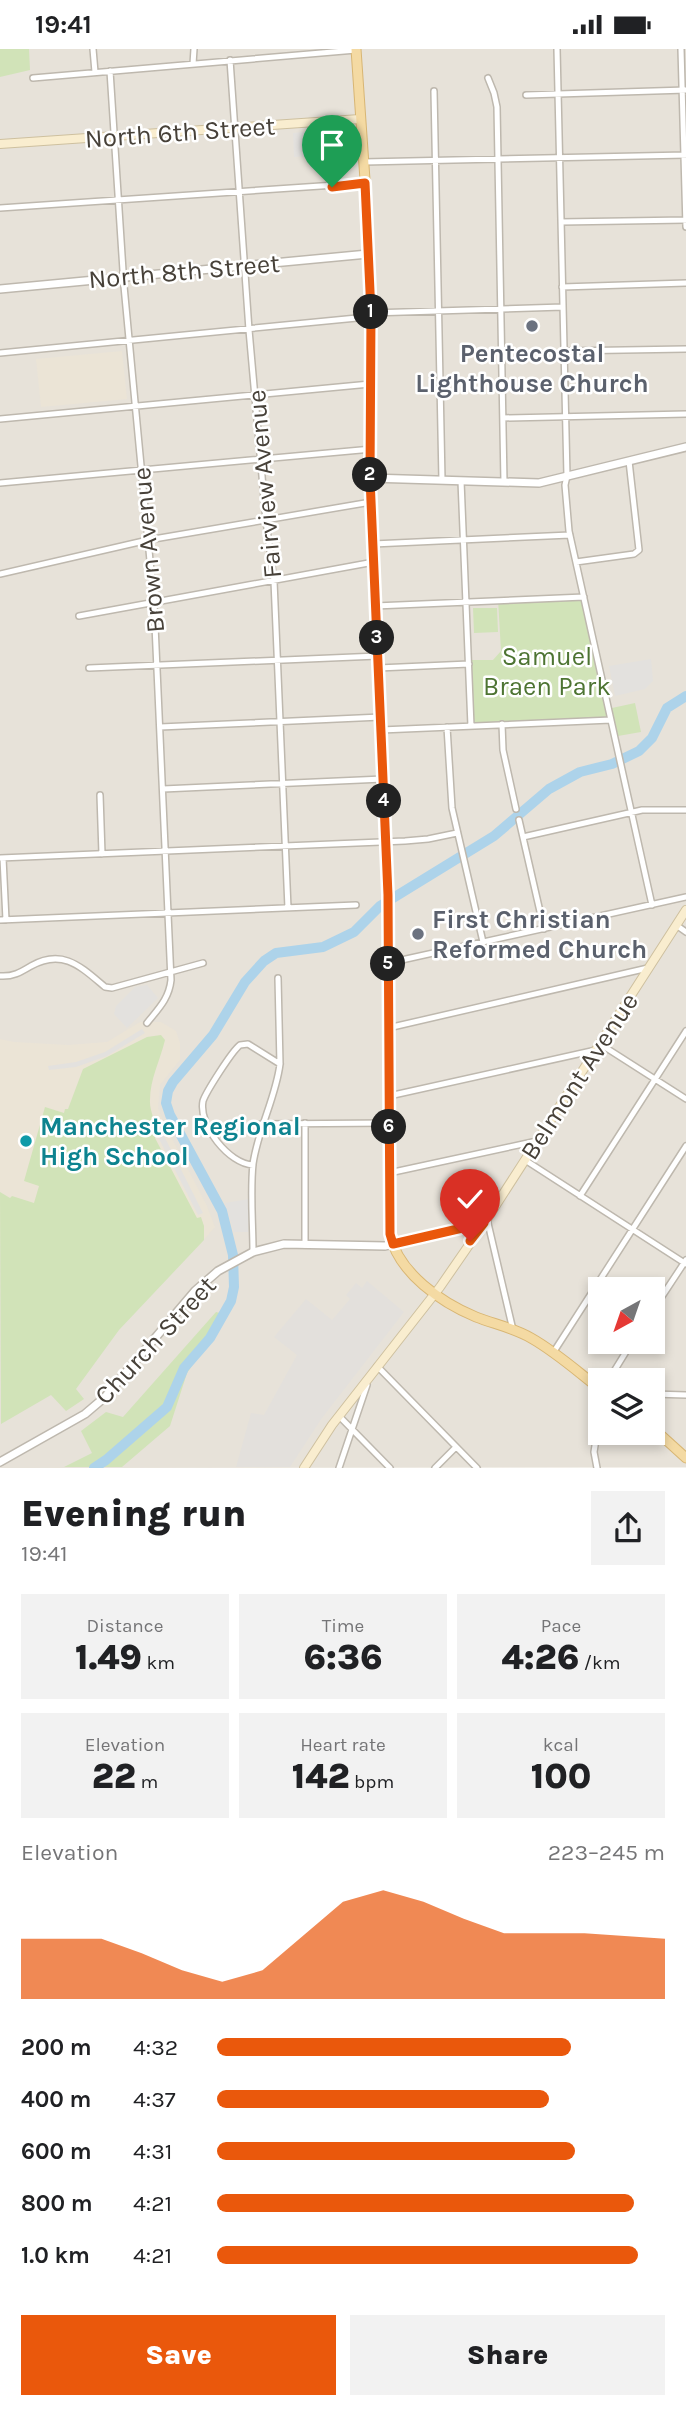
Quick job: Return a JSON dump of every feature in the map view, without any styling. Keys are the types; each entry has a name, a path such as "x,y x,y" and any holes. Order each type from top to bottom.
{"main road":[{"path":"356,49 369,254 372,449 370,478 388,895 390,1234 411,1273 435,1293 466,1312 532,1338 588,1380"},
{"name":"North 6th Street","path":"0,144 360,119"},
{"name":"Belmont Avenue","path":"304,1468 339,1416 435,1293 485,1221 686,910"},
{"path":"665,1439 686,1458"}],"street":[{"path":"93,49 95,72"},
{"path":"193,64 194,49"},
{"path":"261,49 262,58"},
{"path":"33,78 356,49"},
{"path":"557,49 567,476 565,485 570,535 652,905"},
{"path":"681,49 686,227"},
{"name":"Fairview Avenue","path":"230,61 265,521 274,581 288,908"},
{"name":"Brown Avenue","path":"110,71 129,341 154,603 168,913 170,992 147,1023"},
{"path":"488,78 497,107 504,482"},
{"path":"527,95 684,90"},
{"path":"434,91 442,480"},
{"path":"363,162 685,155"},
{"path":"0,208 365,183"},
{"path":"561,222 686,220"},
{"name":"North 8th Street","path":"0,289 369,254"},
{"path":"562,287 686,283"},
{"path":"0,353 249,330 357,318 371,313 563,307"},
{"path":"563,351 686,349"},
{"path":"0,419 370,384"},
{"path":"503,418 686,414"},
{"path":"370,478 538,482 686,447"},
{"path":"0,483 372,449"},
{"path":"576,562 634,554 639,550 629,461"},
{"path":"461,481 471,726"},
{"path":"0,574 148,540 371,502"},
{"path":"373,544 570,535"},
{"path":"79,617 374,562"},
{"path":"375,606 584,597"},
{"path":"89,668 378,656"},
{"path":"378,668 469,664"},
{"path":"160,727 381,717"},
{"path":"381,730 611,720"},
{"path":"502,724 503,750 516,809"},
{"path":"447,727 451,798 483,942"},
{"path":"163,789 383,779"},
{"path":"100,795 102,854"},
{"path":"523,837 642,810 686,810"},
{"path":"519,820 544,929"},
{"path":"356,905 3,920 2,858 386,842 428,839 457,833"},
{"path":"388,964 686,897"},
{"path":"676,925 686,932"},
{"path":"0,976 18,974 52,958 68,960 108,988 203,963"},
{"path":"388,1027 649,968"},
{"path":"253,1252 253,1165 261,1124 278,1078 278,978"},
{"path":"580,1196 686,1031"},
{"path":"253,1165 238,1162 216,1140 205,1121 204,1099 240,1045 248,1044 279,1064"},
{"path":"389,1096 598,1047 686,1099"},
{"path":"305,1123 305,1245"},
{"path":"261,1124 389,1123"},
{"path":"389,1173 537,1141"},
{"path":"553,1353 686,1146"},
{"path":"525,1160 685,1262 665,1292"},
{"path":"485,1221 513,1330"},
{"name":"Church Street","path":"0,1462 76,1420 105,1397 187,1300 223,1268 253,1252 284,1244 393,1244 485,1221"},
{"path":"377,1366 477,1468"},
{"name":"Belmont Avenue","path":"339,1468 370,1375"},
{"path":"665,1394 686,1395"},
{"path":"339,1416 390,1468"},
{"path":"595,1445 597,1468"},
{"path":"435,1468 456,1447"}],"shaded area":[{"path":"0,49 686,49 686,1467 0,1468"},
{"path":"323,130 325,155 294,157 293,133"},
{"path":"122,351 127,399 41,407 36,359"},
{"path":"651,659 653,681 645,689 615,696 609,666"},
{"path":"147,985 158,998 127,1028 114,1014 116,1006 135,987"},
{"path":"140,1022 161,1022 176,1031 180,1043 180,1060 160,1085 158,1108 215,1227 196,1249 0,1243 0,1039 68,1045 107,1042"},
{"path":"142,1029 145,1033 107,1056 76,1067 49,1070 48,1066 76,1062 105,1052"},
{"path":"162,1132 203,1213 198,1215 157,1135"},
{"path":"249,1199 248,1232 234,1232 225,1203"},
{"path":"367,1281 404,1312 322,1418 290,1467 236,1467 251,1413 264,1415 297,1355 274,1337 306,1299 332,1320 350,1299 346,1295 356,1283 362,1288"}],"green space":[{"path":"0,49 29,49 30,70 0,77"},
{"name":"Samuel Braen Park","path":"583,595 610,720 471,726 469,660 493,660 501,651 498,599"},
{"path":"473,608 497,608 498,632 474,633"},
{"path":"635,703 641,732 618,736 612,708"},
{"path":"161,1035 165,1040 150,1092 155,1138 197,1218 201,1217 204,1240 119,1330 76,1389 84,1399 66,1411 51,1395 1,1424 0,1192 10,1198 12,1196 34,1203 39,1186 24,1181 45,1107 64,1113 83,1069 147,1037"},
{"path":"216,1312 227,1315 187,1373 170,1426 122,1467 64,1467 92,1453 81,1431 106,1412 123,1417"}],"waterway":[{"path":"94,1468 167,1407 184,1368 210,1338 231,1301 234,1287 233,1255 222,1211 166,1103 173,1082 213,1035 245,982 264,961 276,953 323,947 354,932 380,906 494,836 549,789 580,772 612,764 639,751 652,738 667,708 686,696"}],"place":[{"name":"Pentecostal Lighthouse Church","path":"532,326"},
{"name":"First Christian Reformed Church","path":"418,934"},
{"name":"Manchester Regional High School","path":"26,1141"}],"route":[{"path":"332,187 365,183 367,209 371,313 370,478 388,895 390,1234 393,1244 484,1223 470,1241"}]}
